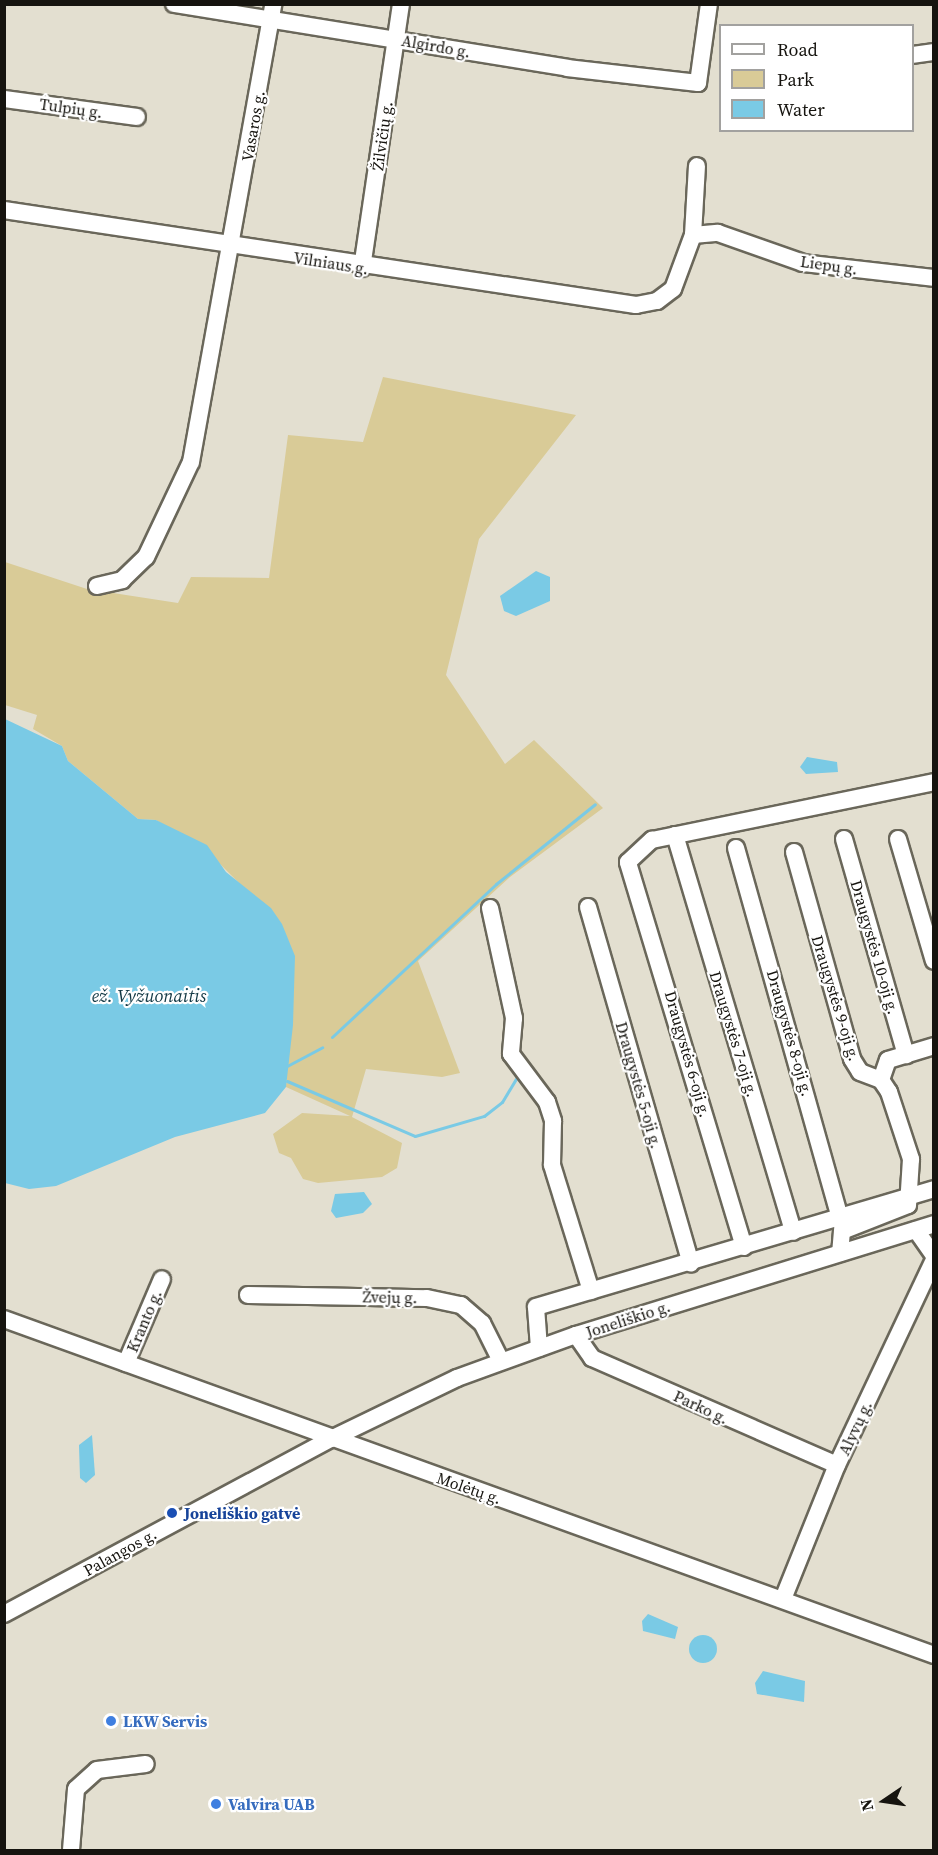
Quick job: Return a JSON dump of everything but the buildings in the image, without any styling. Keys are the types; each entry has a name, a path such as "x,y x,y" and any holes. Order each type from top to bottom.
{"street":[{"name":"Algirdo g.","path":"174,4 272,12 396,39 698,83 709,4"},
{"name":"Žilvičių g.","path":"362,268 401,4"},
{"name":"Vasaros g.","path":"98,586 122,580 146,557 191,462 232,247 272,12"},
{"path":"914,55 933,52"},
{"name":"Tulpių g.","path":"4,99 136,117"},
{"path":"693,235 697,166"},
{"name":"Vilniaus g.","path":"4,210 362,268 622,305 657,301 673,289 693,235"},
{"name":"Liepų g.","path":"693,235 718,233 803,263 933,278"},
{"path":"675,835 933,782"},
{"name":"Draugystės 6-oji g.","path":"675,835 652,840 628,862 744,1247"},
{"name":"Draugystės 7-oji g.","path":"675,835 793,1232"},
{"name":"Draugystės 10-oji g.","path":"844,839 906,1055"},
{"path":"898,839 933,961"},
{"name":"Draugystės 8-oji g.","path":"736,848 843,1224"},
{"name":"Draugystės 9-oji g.","path":"794,852 852,1059 860,1072 881,1080"},
{"name":"Draugystės 5-oji g.","path":"588,908 691,1263"},
{"path":"490,909 514,1018 512,1054 547,1102 554,1131 552,1165 591,1291"},
{"path":"911,1197 911,1159 881,1080 888,1060 933,1046"},
{"path":"539,1348 536,1307 793,1232 843,1224 933,1190"},
{"path":"840,1253 843,1224"},
{"name":"Joneliškio g.","path":"332,1439 501,1361 576,1335 933,1224"},
{"path":"916,1230 933,1258"},
{"name":"Alyvų g.","path":"783,1599 837,1465 933,1258"},
{"name":"Kranto g.","path":"126,1364 162,1279"},
{"name":"Žvejų g.","path":"248,1295 427,1298 461,1305 482,1323 501,1361"},
{"name":"Molėtų g.","path":"4,1319 933,1655"},
{"name":"Parko g.","path":"576,1335 592,1358 837,1465"},
{"name":"Palangos g.","path":"4,1614 332,1439"},
{"path":"71,1851 76,1789 97,1770 146,1764"}],"green space":[{"path":"383,377 576,415 479,539 446,675 505,764 534,740 603,808 510,877 418,961 460,1073 442,1077 366,1069 352,1117 402,1143 397,1168 382,1177 318,1183 303,1179 291,1158 279,1153 273,1134 302,1113 350,1116 286,1087 287,1066 245,889 219,863 156,820 138,819 68,761 62,746 33,729 37,715 5,705 5,562 87,589 178,603 191,577 269,578 288,435 363,442"}],"water":[{"path":"536,571 550,577 550,601 516,616 504,611 500,596"},
{"name":"ež. Vyžuonaitis","path":"5,719 62,746 68,761 138,819 156,820 207,845 226,872 271,908 282,924 295,956 293,1025 286,1087 265,1113 175,1137 56,1186 29,1189 5,1183"},
{"path":"807,757 837,762 838,772 806,774 800,767"},
{"path":"364,1192 372,1204 363,1213 336,1218 331,1211 335,1194"},
{"path":"92,1435 95,1475 86,1483 80,1478 79,1445"},
{"path":"648,1614 678,1627 675,1639 643,1631 642,1621"},
{"path":"703,1635 713,1639 717,1649 713,1659 703,1663 693,1659 689,1649 693,1639"},
{"path":"763,1671 805,1681 804,1702 757,1694 755,1683"}],"waterway":[{"path":"332,1037 496,884 595,804"},
{"path":"287,1066 322,1047"},
{"path":"287,1081 415,1136 484,1116 502,1102 516,1079"}],"place":[{"name":"Joneliškio gatvė","path":"172,1513"},
{"name":"LKW Servis","path":"111,1721"},
{"name":"Valvira UAB","path":"216,1804"}]}
